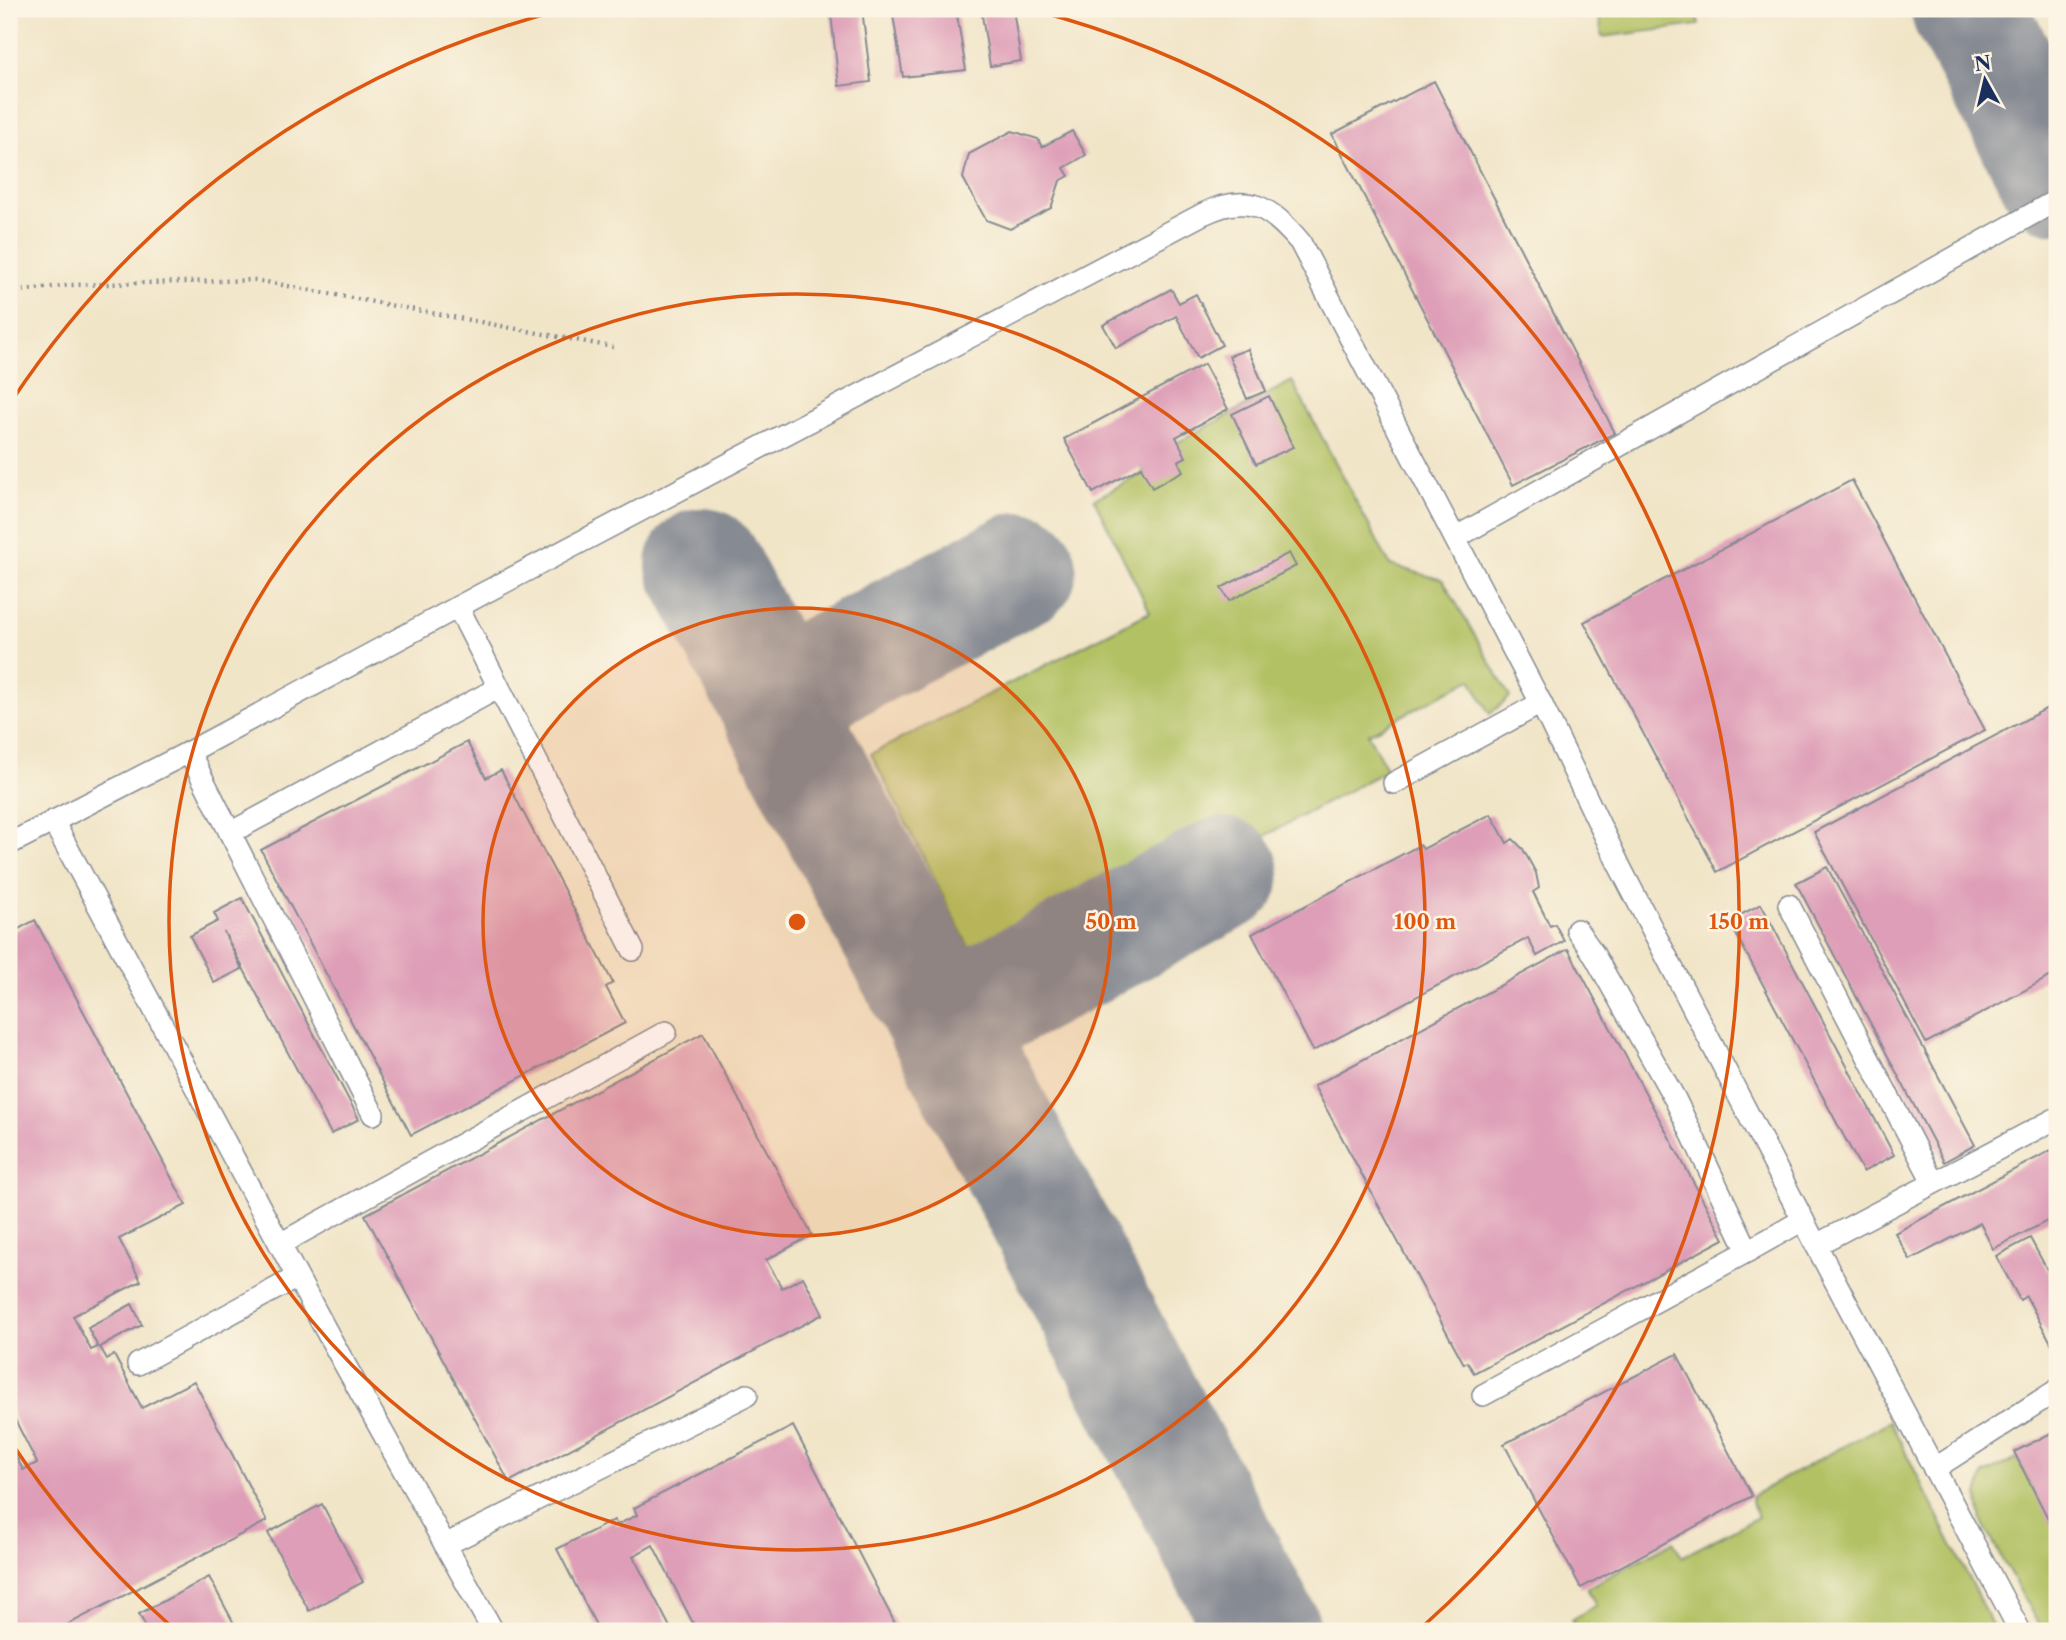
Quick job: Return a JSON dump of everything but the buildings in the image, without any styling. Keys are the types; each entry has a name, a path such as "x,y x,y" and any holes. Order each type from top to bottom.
{"lane":[{"path":"1455,538 2057,200"},
{"path":"9,844 189,752 1203,214 1233,202 1250,204 1269,211 1300,242 1541,703 1622,869 1803,1220 2020,1631"},
{"path":"458,607 633,950"},
{"path":"230,833 498,688"},
{"path":"1394,783 1541,703"},
{"path":"189,752 373,1114"},
{"path":"53,821 297,1277 493,1631"},
{"path":"1789,905 1933,1182"},
{"path":"1577,930 1598,962 1675,1099 1748,1251"},
{"path":"280,1244 666,1032"},
{"path":"1816,1245 2057,1118"},
{"path":"1483,1395 1803,1220"},
{"path":"138,1364 297,1277"},
{"path":"1934,1469 2057,1390"},
{"path":"445,1545 747,1395"}],"path":[{"path":"9,292 71,285 256,280 613,347"}],"green space":[{"path":"1598,9 1696,9 1699,25 1602,37"},
{"path":"1292,381 1390,565 1443,580 1510,697 1490,714 1471,679 1368,734 1387,770 988,985 871,754 1150,612 1094,499 1144,473 1139,463"},
{"path":"1890,1421 1995,1631 1577,1631 1571,1620 1596,1605 1587,1588 1673,1542 1682,1557 1758,1517 1751,1501 1752,1496"},
{"path":"2017,1458 2057,1533 2057,1631 2042,1631 1982,1522 1978,1494 1984,1474"}],"taxiway":[{"path":"1968,9 2057,177"},
{"path":"703,565 1264,1631"},
{"path":"797,744 795,712 802,694 815,679 1020,569"},
{"path":"944,1024 1223,874"}]}
